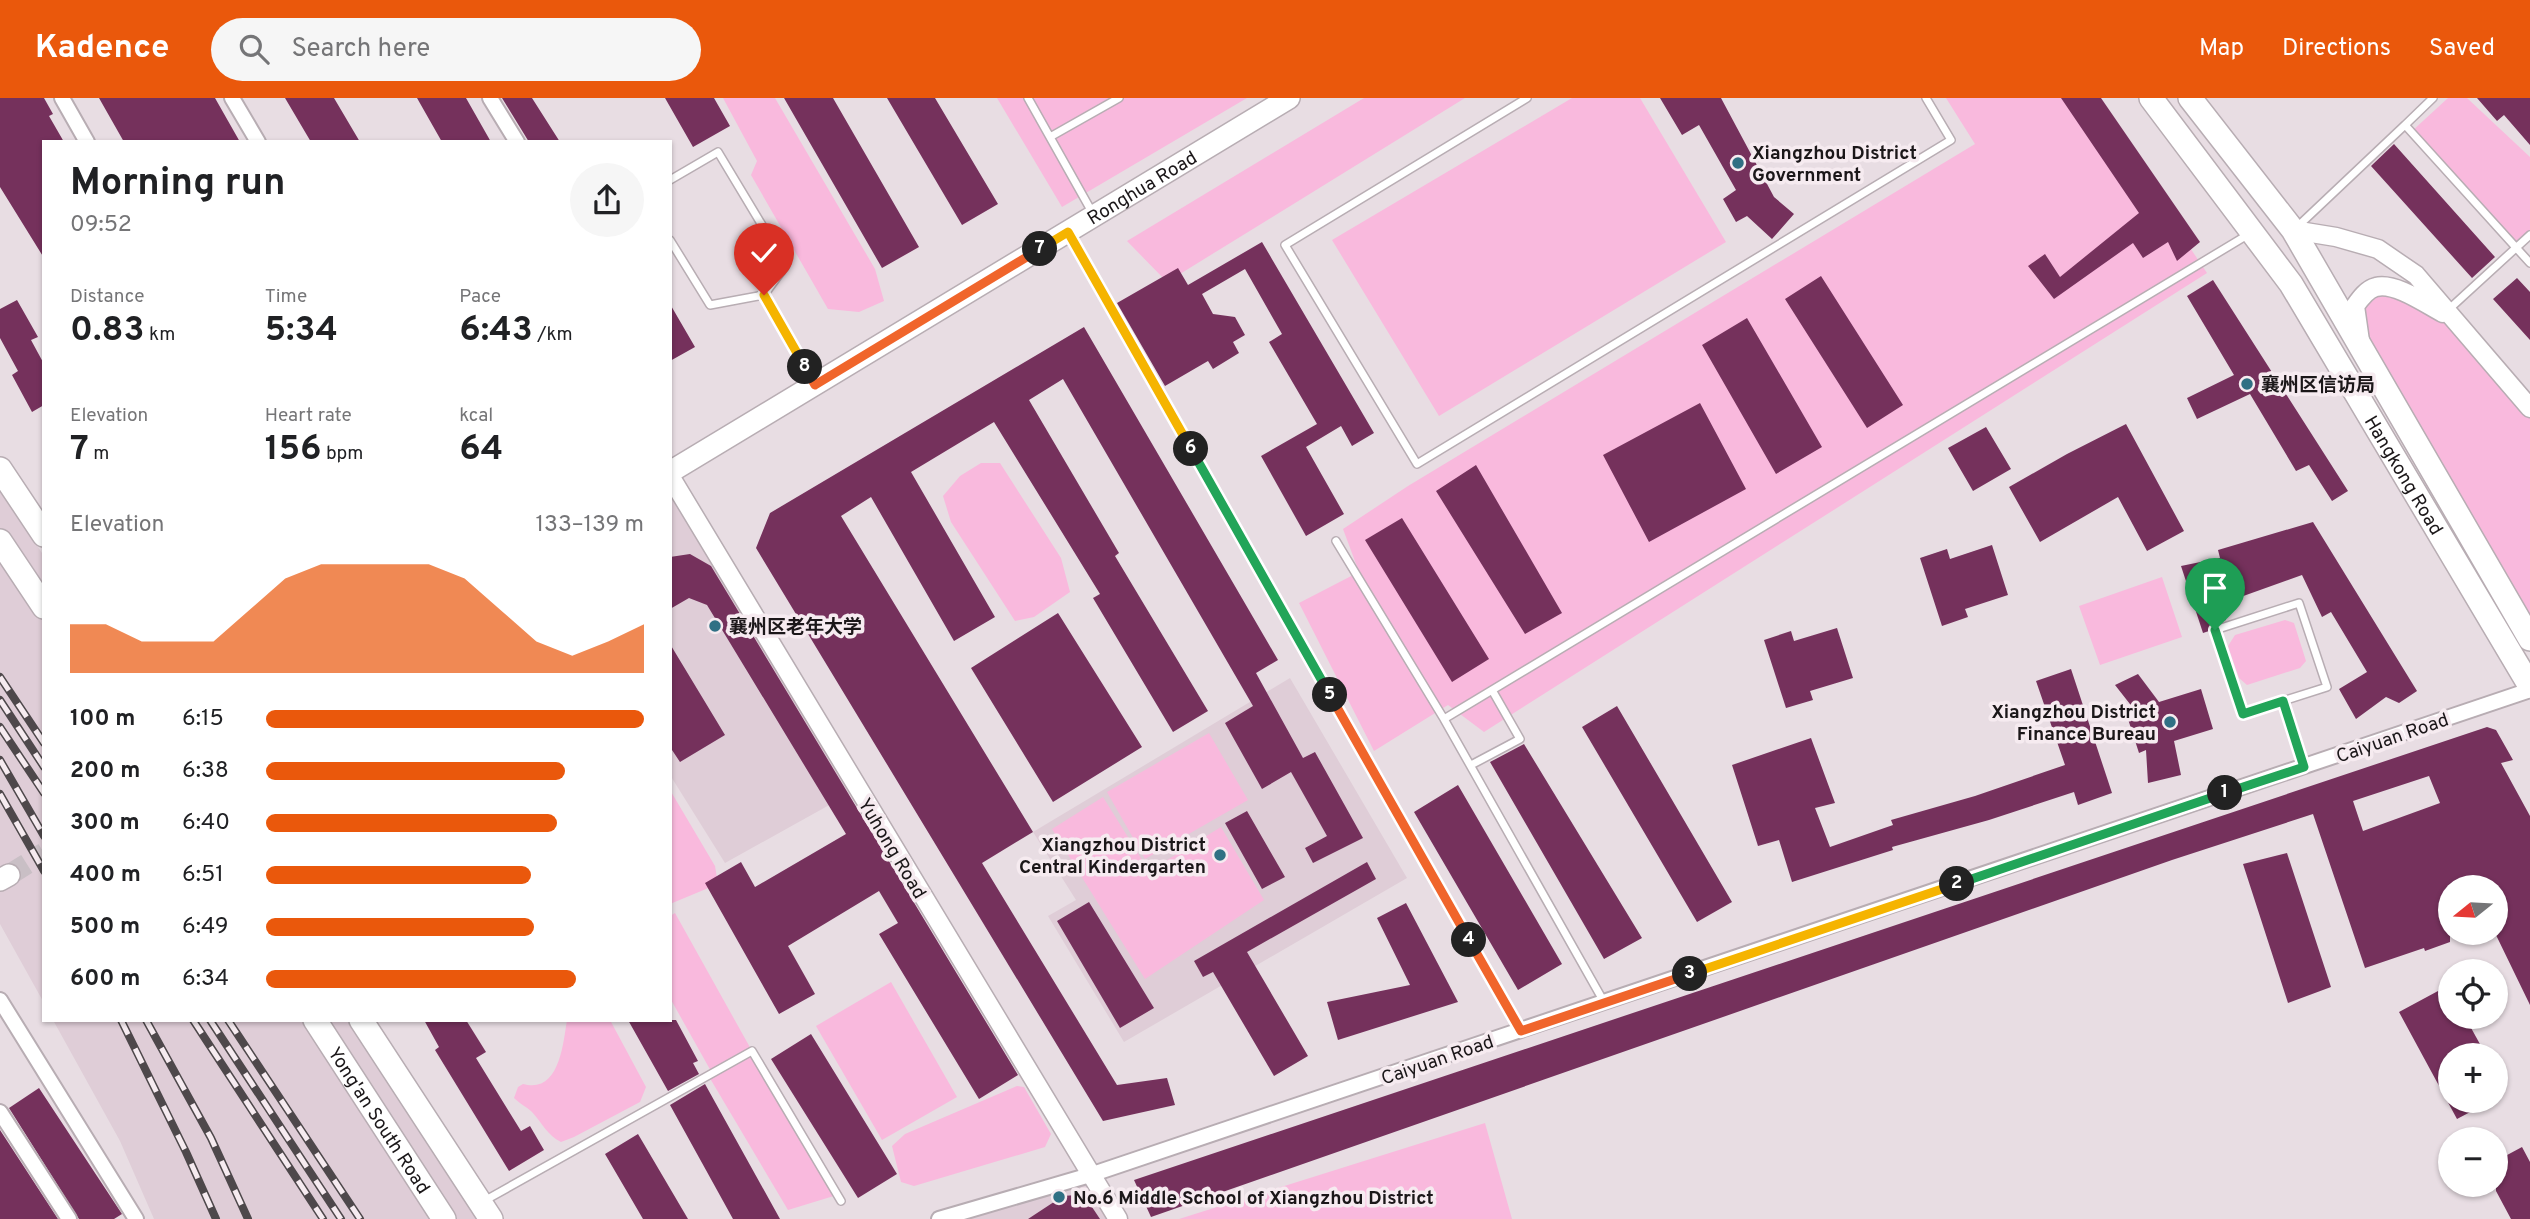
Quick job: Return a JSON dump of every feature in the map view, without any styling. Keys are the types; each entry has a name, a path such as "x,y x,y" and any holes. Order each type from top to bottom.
{"main road":[{"name":"Ronghua Road","path":"672,474 1289,98"},
{"name":"Hangkong Road","path":"2151,98 2291,284 2530,688"},
{"name":"Hangkong Road","path":"2190,98 2293,230 2530,639"},
{"path":"0,469 42,532"},
{"path":"0,541 42,604"},
{"name":"Yong'an South Road","path":"316,1022 444,1219"},
{"name":"Yong'an South Road","path":"362,1022 485,1211"}],"street":[{"path":"62,98 86,140"},
{"path":"232,98 257,140"},
{"path":"490,98 516,140"},
{"path":"2293,230 2336,237 2378,249 2416,275 2530,408"},
{"path":"2361,347 2355,306 2364,295 2376,287 2397,289 2449,315"},
{"name":"Yuhong Road","path":"672,478 1118,1219"},
{"name":"Caiyuan Road","path":"939,1219 1090,1175 2304,767 2530,688"},
{"path":"0,1000 136,1219"},
{"path":"0,1112 69,1219"}],"lane":[{"path":"1028,98 1094,216"},
{"path":"1050,137 1119,98"},
{"path":"1527,98 1285,245 1417,464 1951,140 1926,98"},
{"path":"2293,230 2433,98"},
{"path":"2405,125 2530,263"},
{"path":"672,179 718,152 786,265 764,295 710,305 672,243"},
{"path":"1068,232 1521,1031"},
{"path":"1444,719 2252,232"},
{"path":"2449,315 2530,235"},
{"path":"764,295 815,385"},
{"path":"1336,541 1471,765 1604,1003"},
{"path":"2299,603 2327,687 2283,701 2243,714 2215,630 2299,603"},
{"path":"1471,765 1520,738 1492,690"},
{"path":"2283,701 2304,767"},
{"path":"485,1211 752,1051 841,1201"}],"shaded area":[{"path":"723,98 775,98 875,269 884,301 859,312 828,309 751,175 757,161"},
{"path":"997,98 1247,98 1062,207"},
{"path":"1364,98 1465,98 1167,282 1127,241"},
{"path":"1572,98 1640,98 1726,242 1439,416 1332,240"},
{"path":"1946,98 2089,98 2207,273 1484,732 1448,705 1374,751 1299,603 1359,572 1343,529 1408,486 1975,144"},
{"path":"2448,98 2467,98 2530,157 2530,235 2516,248 2411,132"},
{"path":"2376,287 2452,318 2530,408 2530,619 2361,347 2364,295"},
{"path":"981,463 1000,463 1061,558 1070,592 1034,617 1015,621 951,522 943,496 960,476"},
{"name":"襄州区老年大学","path":"672,479 858,789 725,863 672,778"},
{"path":"0,490 42,553 42,999 0,924"},
{"path":"2162,577 2182,637 2100,665 2079,606"},
{"path":"2285,620 2294,623 2306,661 2300,668 2247,685 2239,678 2228,646 2235,635"},
{"name":"Xiangzhou District Central Kindergarten","path":"1290,678 1407,878 1124,1042 1048,916 1076,900 1033,832"},
{"path":"1209,733 1248,800 1145,859 1107,792"},
{"path":"672,793 715,866 718,884 672,903"},
{"path":"1103,797 1149,871 1221,827 1264,900 1145,979 1052,829"},
{"path":"675,913 837,1195 788,1210 708,1075 712,1073 672,1002 672,915"},
{"path":"891,982 957,1097 882,1140 816,1026"},
{"path":"54,1022 352,1022 483,1219 154,1219 120,1141"},
{"path":"567,1022 611,1022 646,1087 640,1102 574,1137 561,1142 556,1139 532,1112 514,1098 518,1087 544,1082 552,1075 561,1054"},
{"path":"1017,1086 1024,1087 1051,1134 1045,1147 914,1186 901,1182 892,1146 905,1134"},
{"path":"1485,1123 1512,1219 1179,1219"},
{"name":"No.6 Middle School of Xiangzhou District","path":"1090,1175 1118,1219 939,1219"}],"building":[{"path":"0,98 44,98 53,114 49,116 63,140 42,140 42,255 0,187"},
{"path":"99,98 215,98 239,140 123,140"},
{"path":"285,98 334,98 359,140 310,140"},
{"path":"417,98 466,98 490,140 441,140"},
{"path":"502,98 532,98 559,140 528,140"},
{"path":"665,98 714,98 730,126 693,147"},
{"path":"784,98 833,98 919,247 882,268"},
{"path":"887,98 935,98 998,204 962,225"},
{"name":"Xiangzhou District Government","path":"1660,98 1721,98 1774,197 1794,214 1772,239 1747,216 1736,222 1723,199 1736,190 1699,125 1682,135"},
{"path":"2061,98 2101,98 2200,242 2177,261 2168,242 2143,258 2133,243 2054,299 2028,266 2045,254 2060,277 2139,213"},
{"path":"2477,98 2530,98 2530,145 2504,115 2497,121"},
{"path":"2394,144 2495,257 2472,278 2371,166"},
{"path":"1262,242 1374,433 1352,446 1341,426 1306,447 1344,514 1306,536 1261,456 1317,424 1269,342 1282,334 1245,269 1202,294 1213,314 1235,317 1245,335 1233,342 1239,353 1213,369 1208,361 1165,386 1117,303 1178,268 1188,285"},
{"path":"1821,276 1903,405 1867,428 1785,299"},
{"path":"2517,278 2530,292 2530,340 2493,299"},
{"name":"襄州区信访局","path":"2213,280 2348,491 2332,501 2309,465 2296,471 2250,394 2197,419 2187,398 2234,375 2187,296"},
{"path":"17,300 38,337 31,340 42,360 42,406 32,412 12,375 18,371 0,338 0,309"},
{"path":"672,307 695,347 672,360"},
{"path":"1747,318 1822,447 1776,474 1702,345"},
{"path":"1084,327 1278,660 1256,673 1303,758 1315,752 1363,838 1313,863 1305,848 1327,836 1291,772 1262,789 1225,723 1253,706 1063,379 1029,400 1119,553 1115,556 1208,711 1173,732 1093,598 1100,594 994,422 911,472 995,617 954,641 871,497 841,516 1033,832 982,863 1117,1085 1167,1078 1175,1105 1103,1121 756,548 770,513"},
{"path":"1700,403 1746,489 1649,542 1603,455"},
{"path":"2126,424 2184,531 2147,551 2118,497 2040,542 2009,487"},
{"path":"1986,427 2011,469 1973,491 1948,448"},
{"path":"1476,465 1562,613 1525,634 1436,491"},
{"path":"1402,518 1489,659 1452,682 1365,540"},
{"path":"2313,522 2417,691 2399,703 2386,697 2356,719 2339,689 2367,672 2331,612 2322,617 2302,575 2221,604 2226,620 2213,624 2209,631 2203,633 2181,566 2220,558 2218,550"},
{"path":"1992,545 2008,595 1965,609 1968,617 1942,626 1920,558 1947,549 1950,559"},
{"path":"690,554 711,566 1018,1075 979,1099 879,934 898,923 879,891 788,946 815,994 779,1014 705,883 741,862 755,887 846,834 707,605 689,598 672,608 672,557"},
{"path":"1058,613 1142,747 1053,802 971,668"},
{"path":"1837,628 1853,678 1810,691 1813,700 1786,708 1764,640 1791,631 1794,641"},
{"path":"672,647 725,735 680,762 672,750"},
{"path":"2071,669 2112,793 2078,805 2074,792 1989,820 1892,847 1893,850 1792,882 1779,840 1758,846 1732,765 1811,738 1835,803 1815,808 1830,847 1893,825 1891,820 1975,796 2065,765 2036,681"},
{"name":"Xiangzhou District Finance Bureau","path":"2138,674 2159,702 2201,689 2213,729 2174,741 2181,775 2148,783 2146,750 2139,753 2127,716 2137,713 2115,685"},
{"path":"1617,706 1732,902 1697,922 1582,727"},
{"path":"2487,727 2496,730 2513,760 2501,763 2530,816 2530,1005 2501,945 2508,945 2508,875 2438,875 2438,945 2442,945 2425,951 2424,948 2365,968 2313,814 2172,860 1151,1217 1134,1180","holes":["2429,776 2440,803 2363,831 2353,801"]},
{"path":"1524,744 1642,938 1604,959 1490,762"},
{"path":"1458,785 1562,964 1518,990 1414,812"},
{"path":"1247,811 1285,877 1262,889 1225,823"},
{"path":"2287,853 2331,987 2288,1003 2243,864"},
{"path":"1367,862 1376,879 1247,952 1308,1056 1274,1076 1213,972 1203,977 1194,961"},
{"path":"1089,902 1154,1008 1120,1028 1057,921"},
{"path":"1406,903 1458,1002 1338,1040 1327,1002 1410,985 1377,918"},
{"path":"2438,991 2438,1029 2472,1029 2479,1043 2438,1043 2438,1084 2399,1012"},
{"path":"676,1020 698,1061 693,1063 699,1074 668,1091 629,1022"},
{"path":"425,1022 467,1022 486,1052 476,1058 521,1131 530,1126 544,1150 509,1171 435,1050 439,1047"},
{"path":"811,1034 897,1174 858,1198 771,1059"},
{"path":"705,1084 780,1219 733,1219 670,1105"},
{"path":"39,1088 122,1214 114,1219 79,1219 9,1108"},
{"path":"2454,1113 2468,1113 2457,1119"},
{"path":"0,1130 58,1219 0,1219"},
{"path":"638,1134 688,1219 643,1219 605,1154"},
{"path":"2522,1147 2530,1162 2530,1219 2511,1219 2499,1197 2508,1197 2508,1155"},
{"path":"1076,1195 1088,1201 1100,1219 1028,1219 1063,1196"}],"tunnel":[{"path":"9,875 42,854"}],"railway":[{"path":"0,677 42,740"},
{"path":"0,700 42,764"},
{"path":"0,727 42,790"},
{"path":"0,760 42,833"},
{"path":"0,794 42,868"},
{"path":"122,1022 216,1219"},
{"path":"147,1022 211,1138 248,1219"},
{"path":"194,1022 323,1219"},
{"path":"211,1022 341,1219"},
{"path":"229,1022 360,1219"}],"place":[{"name":"Xiangzhou District Government","path":"1738,163"},
{"name":"襄州区信访局","path":"2247,384"},
{"name":"襄州区老年大学","path":"715,626"},
{"name":"Xiangzhou District Finance Bureau","path":"2170,722"},
{"name":"Xiangzhou District Central Kindergarten","path":"1220,855"},
{"name":"No.6 Middle School of Xiangzhou District","path":"1059,1197"}],"route":[{"path":"764,295 815,385 1068,232 1521,1031 2304,767 2283,701 2243,714 2215,630"}]}
